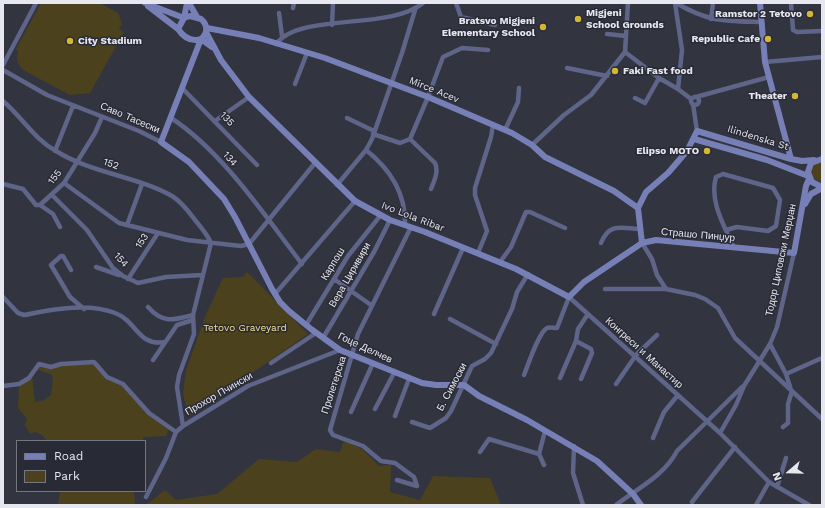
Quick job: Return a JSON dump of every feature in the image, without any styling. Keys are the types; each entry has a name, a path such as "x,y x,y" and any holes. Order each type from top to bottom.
{"street":[{"path":"3,65 36,3"},
{"path":"144,3 184,18 190,16 197,17 204,21 213,48"},
{"path":"144,3 190,40 201,39 213,48"},
{"path":"178,29 184,18 188,3"},
{"path":"188,3 197,17"},
{"path":"332,25 333,3"},
{"path":"276,44 282,36 308,27 383,17 415,10 423,3"},
{"path":"456,3 461,17 495,25"},
{"path":"532,145 564,114 591,95 625,52 628,3"},
{"path":"675,3 696,14 711,19 760,22"},
{"path":"675,3 682,50 678,89"},
{"path":"711,19 713,3"},
{"path":"760,3 760,22 765,62 791,159"},
{"path":"791,3 793,30 798,32 822,31"},
{"path":"336,185 366,150 374,132 390,83 402,53 415,10"},
{"path":"279,14 282,36"},
{"path":"161,142 201,39 206,30"},
{"name":"Mirce Acev","path":"206,30 259,38 307,53 428,97 505,130 532,145 545,157 614,191 638,208"},
{"path":"607,34 626,36"},
{"name":"Ivo Lola Ribar","path":"213,48 249,97 336,185 355,201 380,216 478,253 528,274 569,297"},
{"path":"347,118 400,143 410,139 443,57 462,48 488,50"},
{"path":"625,52 659,78 695,101"},
{"path":"295,84 307,53"},
{"path":"765,62 822,57"},
{"path":"567,68 607,76"},
{"name":"Саво Тасески","path":"3,70 30,86 161,142 189,162 224,199 275,294"},
{"path":"695,101 706,94 769,77"},
{"path":"635,98 645,103 659,78"},
{"name":"135","path":"182,88 257,165"},
{"path":"505,130 518,102 518,88"},
{"path":"215,121 249,97"},
{"name":"152","path":"3,101 40,140 55,151 173,197 184,206 211,243"},
{"path":"666,289 657,275 652,260 642,243 639,229 638,208 646,192 678,163 694,139 697,131 695,101"},
{"path":"55,151 74,106"},
{"name":"155","path":"40,205 64,182 95,133 102,117"},
{"name":"134","path":"171,118 190,130 207,147 268,219 302,264"},
{"path":"478,253 488,231 475,195 475,188 491,137 493,125"},
{"name":"Ilindenska St","path":"697,131 753,146 791,159 802,161 822,159"},
{"path":"410,139 435,163 437,167 436,178 431,189"},
{"name":"Ilindenska St","path":"694,139 750,155 809,177 814,184 822,187"},
{"path":"750,155 753,146"},
{"path":"366,150 392,176 402,201 408,226"},
{"name":"Тодор Циповски Мерџан","path":"720,433 736,405 744,386 770,344 783,307 809,177 809,166 814,160"},
{"path":"64,182 114,219 127,225 158,233 234,246 249,244 315,163"},
{"path":"726,230 737,227 768,231 776,226 780,200 774,188 723,174 716,177 713,187 713,197 726,230 734,248"},
{"path":"3,184 23,189 32,202 36,205 40,205 53,214 60,227"},
{"path":"127,225 142,184"},
{"path":"803,209 811,194 822,187"},
{"name":"154","path":"52,195 88,230 113,268 125,278 143,282 166,277 202,275"},
{"path":"275,294 355,201"},
{"path":"500,262 511,247 526,212 530,212 565,228"},
{"name":"Карпош","path":"306,325 357,243 380,216"},
{"name":"Вера Циривири","path":"323,338 374,252 390,220"},
{"name":"Пролетерска","path":"397,480 417,486 414,478 395,463 380,461 363,446 330,432 337,401 353,355 358,334 408,226"},
{"path":"601,244 607,232 612,228 639,229"},
{"name":"153","path":"125,278 158,233"},
{"name":"Страшо Пинџур","path":"569,297 584,282 642,243 656,240 794,253"},
{"path":"183,426 177,387 179,375 194,334 193,318 202,275 211,243"},
{"path":"434,314 464,248"},
{"path":"71,270 64,256 61,256 51,265 70,296 84,309"},
{"path":"96,267 125,278"},
{"name":"Б. Симоски","path":"412,422 430,428 442,420 451,411 472,366 485,359 496,344 512,309 517,292 528,274"},
{"path":"334,279 371,305"},
{"path":"606,289 666,289 695,296 712,303 718,308 735,338 822,419"},
{"name":"Гоце Делчев","path":"275,294 280,302 316,334 340,350 409,379 436,386 464,385"},
{"path":"3,297 18,313 24,315 51,310 107,310 117,314 129,323 145,340 157,343 165,342"},
{"path":"524,375 539,339 545,329 549,327 557,328 569,297"},
{"name":"Конгреси и Манастир","path":"569,297 636,355 735,447 769,482 802,503 809,505"},
{"path":"148,307 155,315 171,321 193,318"},
{"path":"560,378 576,341 578,328 588,314"},
{"path":"153,360 177,325 193,318"},
{"path":"450,319 496,344"},
{"path":"271,363 316,334"},
{"path":"616,384 636,355 657,335"},
{"path":"576,341 591,349 592,353 581,379"},
{"path":"770,344 786,374 792,391 787,409 789,418 788,423 783,427"},
{"name":"Прохор Пчински","path":"146,497 166,458 176,432 183,426 248,386 340,350"},
{"path":"786,374 822,358"},
{"path":"3,386 19,384 29,378 39,364 51,367 61,364 94,362 107,377 122,384 149,413 176,432"},
{"path":"351,412 373,363"},
{"path":"375,409 394,373"},
{"path":"395,416 409,379"},
{"path":"464,385 480,396 574,446 597,461 633,494 641,505"},
{"name":"Тодор Циповски Мерџан","path":"616,505 633,494 670,464 677,451 744,386"},
{"path":"653,438 664,412 678,395"},
{"path":"544,465 539,454 545,431"},
{"path":"480,452 489,439 539,454"},
{"path":"574,446 573,473 583,505"},
{"path":"692,502 735,447"},
{"path":"777,486 786,458"},
{"path":"756,505 769,482"}],"green space":[{"name":"City Stadium","path":"41,3 100,3 118,13 122,24 119,29 124,32 90,93 70,95 23,70 19,65 17,59 18,51 16,49"},
{"path":"822,163 822,182 815,179 810,174 813,165"},
{"name":"Tetovo Graveyard","path":"247,272 308,334 189,417 183,394 186,370 206,314 223,278 243,277"},
{"path":"93,362 106,376 116,380 169,428 166,436 143,437 143,440 46,440 42,435 35,432 30,434 25,425 27,419 18,408 19,384 32,376 35,402 44,400 51,395 53,378 51,374 35,369 37,365 48,366"},
{"path":"344,440 362,449 379,466 391,465 390,492 420,500 433,476 490,478 501,505 146,505 165,490 176,500 217,494 259,459 297,462 316,449 340,452"},
{"path":"60,492 134,492 135,505 58,505"}],"place":[{"name":"Ramstor 2 Tetovo","path":"810,14"},
{"name":"Migjeni School Grounds","path":"578,19"},
{"name":"Bratsvo Migjeni Elementary School","path":"543,27"},
{"name":"Republic Cafe","path":"768,39"},
{"name":"City Stadium","path":"70,41"},
{"name":"Faki Fast food","path":"615,71"},
{"name":"Theater","path":"795,96"},
{"name":"Elipso MOTO","path":"707,151"}]}
